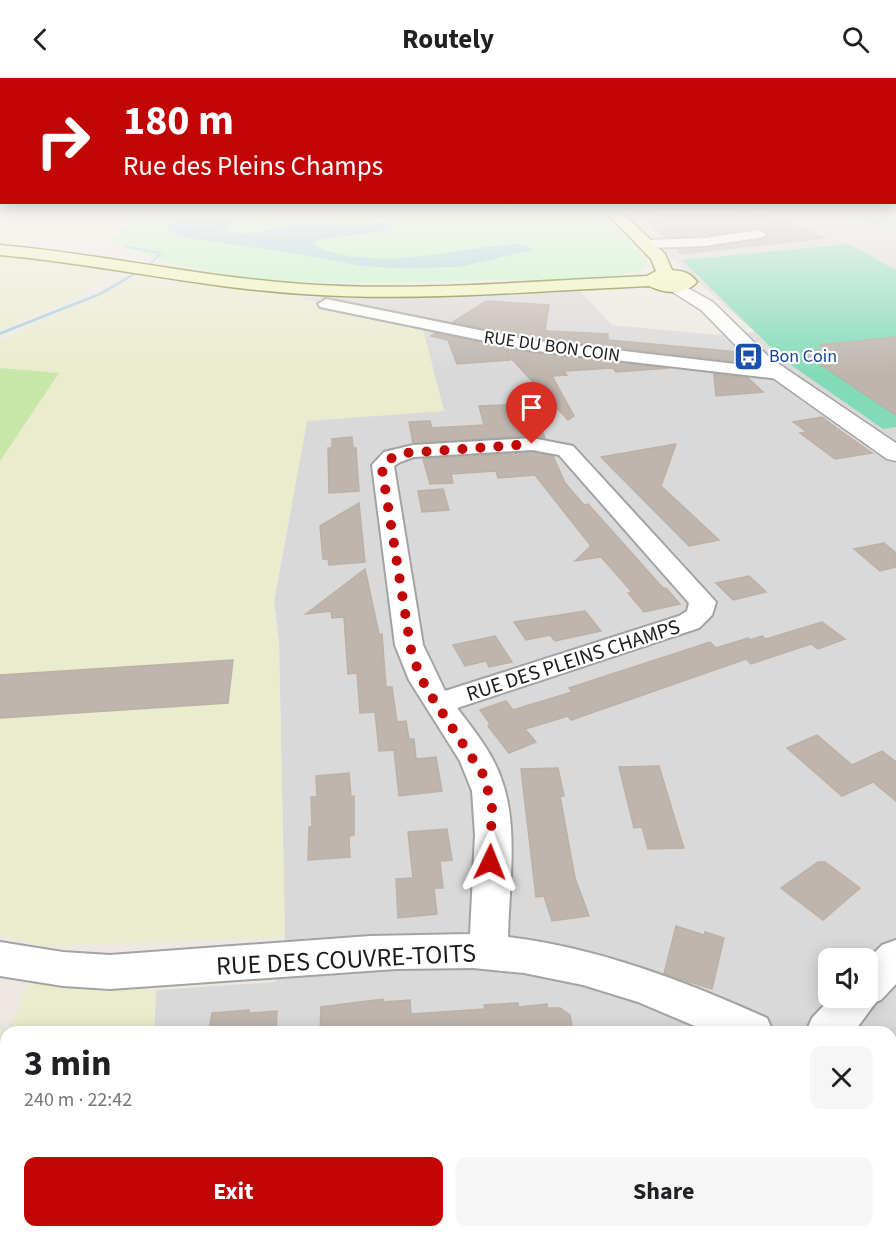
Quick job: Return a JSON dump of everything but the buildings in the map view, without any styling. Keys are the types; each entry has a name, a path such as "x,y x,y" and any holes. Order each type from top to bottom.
{"main road":[{"path":"128,265 238,283 323,290 427,291 665,281 662,265"}],"street":[{"path":"665,281 710,308 754,354 780,374 896,454"},
{"name":"RUE DU BON COIN","path":"326,304 529,345 780,374"},
{"name":"RUE DES PLEINS CHAMPS","path":"437,704 689,622 699,615 703,602 566,450 532,444 398,454 387,460 382,469 409,645 415,668 437,704 479,767 490,794 488,952"},
{"name":"RUE DES COUVRE-TOITS","path":"0,959 63,969 110,972 411,951 488,952 524,956 605,973 673,997 738,1026"},
{"path":"878,976 896,957"},
{"path":"832,1026 848,1008"}],"shaded area":[{"path":"679,265 896,265 896,1026 154,1026 156,990 275,982 285,936 279,644 274,602 307,420 444,411 421,325 300,298 579,290 612,325 718,335 755,332"}],"green space":[{"path":"0,265 69,265 113,272 76,297 0,329"},
{"path":"183,265 646,265 629,273 611,277 556,281 330,282 286,280 202,270"},
{"path":"687,265 887,265 896,270 896,427 883,429 784,360"},
{"path":"142,277 300,298 422,325 444,411 307,421 274,602 279,644 285,937 43,946 0,935 0,461 59,373 0,368 0,341"},
{"path":"0,368 59,373 0,461"},
{"path":"29,982 156,990 154,1026 11,1026"}],"water":[{"path":"357,265 467,265 394,268"}],"waterway":[{"path":"0,334 100,294 138,272"}],"place":[{"name":"Bon Coin","path":"748,356"}],"route":[{"path":"490,862 492,806 484,776 415,668 409,645 382,469 387,460 392,457 413,451 532,444"}]}
